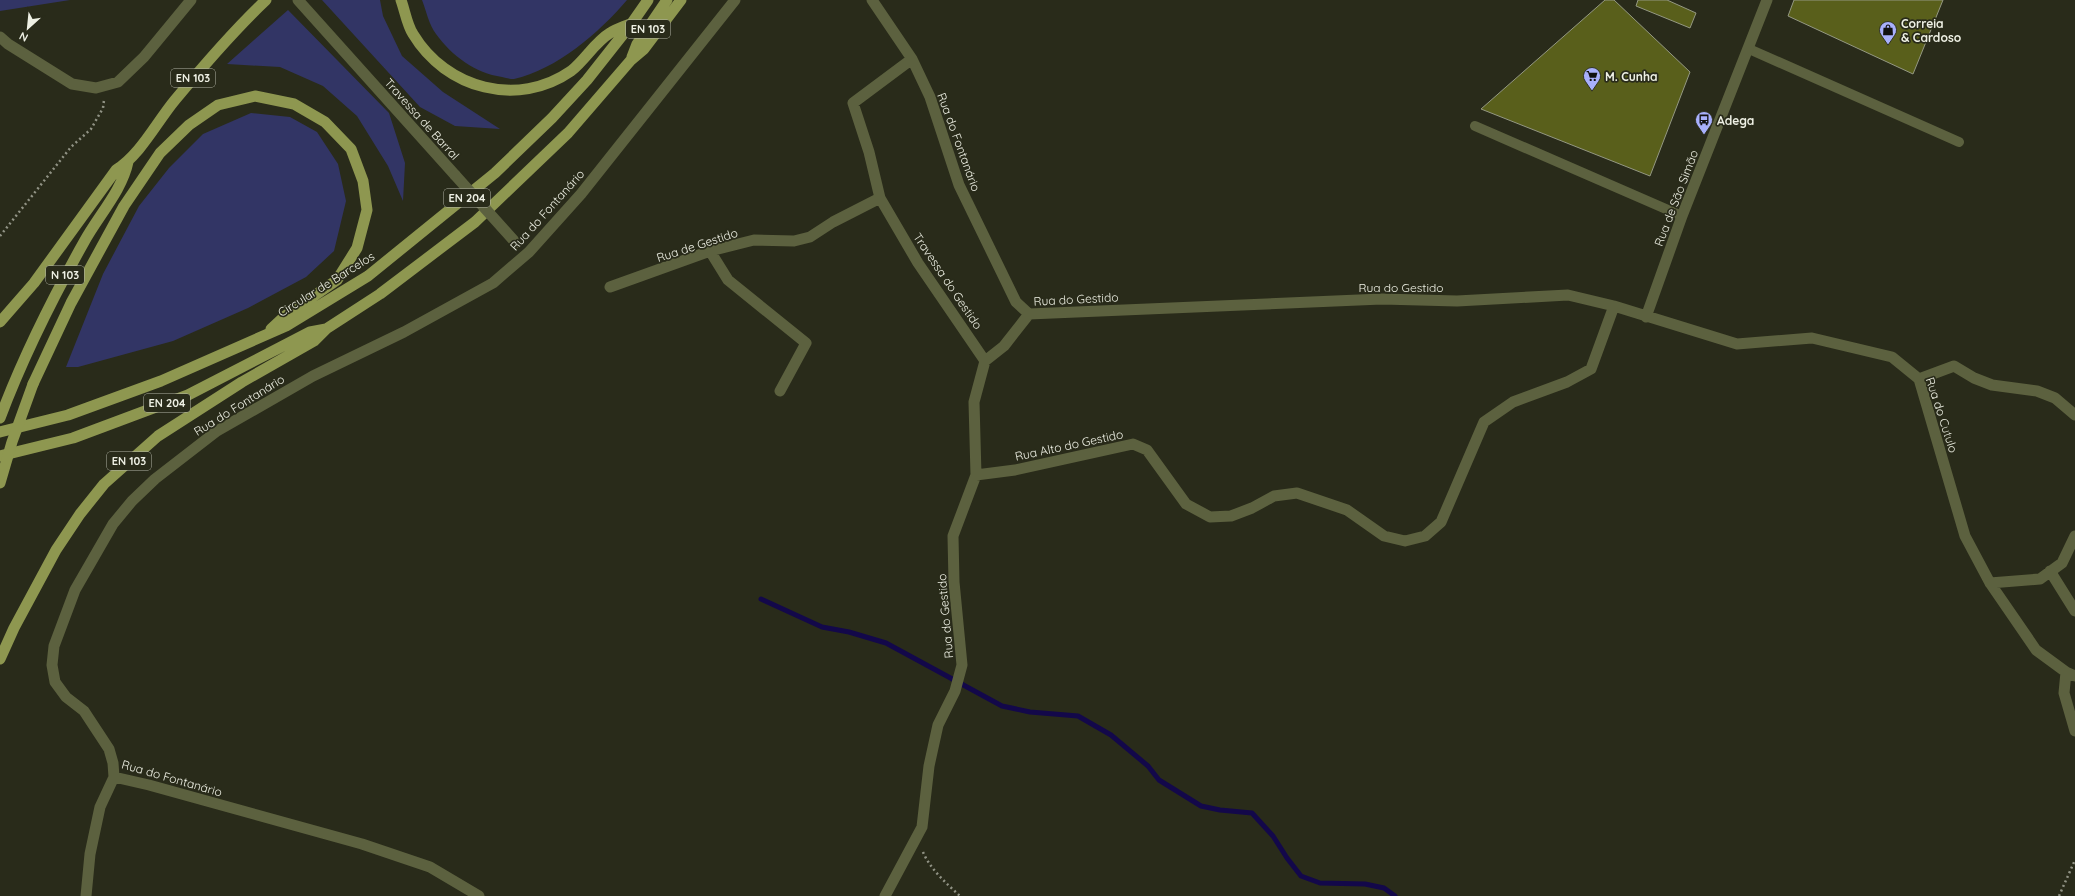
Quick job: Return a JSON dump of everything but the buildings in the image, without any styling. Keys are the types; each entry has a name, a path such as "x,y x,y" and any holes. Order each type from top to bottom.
{"main road":[{"name":"EN 103","path":"128,162 174,100 238,26 266,0"},
{"path":"401,0 412,34 434,62 461,79 497,91 538,88 571,71 610,33 632,23"},
{"name":"Circular de Barcelos","path":"0,432 68,415 161,381 286,326 368,276 478,188 546,123 587,80 632,23 648,0"},
{"name":"EN 103","path":"0,658 14,628 56,550 80,514 104,484 158,436 242,382 314,341 326,329 380,294 475,222 568,133 631,60 637,44 667,0"},
{"path":"631,60 644,49 681,0"},
{"path":"0,483 33,384 71,303 124,206 160,153 189,125 218,105 255,96 294,104 325,122 351,149 363,181 367,210 357,248 337,280 285,316 268,333"},
{"path":"0,322 34,284 116,170 128,162"},
{"name":"N 103","path":"0,418 10,391 55,293 90,229 125,176 128,162"},
{"name":"EN 204","path":"0,456 73,438 188,395 310,332 326,329"}],"street":[{"path":"0,37 8,44 72,84 96,88 118,82 144,57 191,0"},
{"name":"Travessa de Barral","path":"298,0 516,242 529,252"},
{"name":"Rua do Fontanário","path":"479,896 430,867 362,844 150,785 114,777 113,763 109,749 84,711 66,697 55,682 52,666 54,646 75,590 113,524 132,501 155,479 217,431 313,376 404,332 493,283 529,252 581,194 735,0"},
{"name":"Rua do Fontanário","path":"872,0 912,59 930,97 959,185 1016,302 1030,314"},
{"name":"Rua de São Simão","path":"1646,317 1682,216 1768,0"},
{"name":"Travessa do Gestido","path":"912,59 853,103 869,152 880,198 918,263 986,361"},
{"name":"Rua de Gestido","path":"610,287 710,251 754,240 794,241 810,237 833,222 880,198"},
{"path":"710,251 728,280 806,343 780,391"},
{"name":"Rua do Gestido","path":"885,896 922,827 928,766 938,725 955,691 962,665 954,582 953,536 976,475 974,402 986,361 1004,346 1030,314 1382,299 1457,301 1568,295 1614,306 1646,317"},
{"name":"Rua Alto do Gestido","path":"976,475 1016,470 1133,444 1147,450 1186,504 1210,517 1232,516 1252,508 1274,496 1298,493 1347,510 1384,536 1405,541 1425,536 1441,522 1484,422 1513,402 1567,382 1591,369 1614,306"},
{"name":"Rua do Cutulo","path":"1646,317 1737,344 1812,338 1892,357 1920,379 1965,536 1990,583 2036,650 2070,674"},
{"path":"1920,379 1954,366 1974,378 1992,385 2037,391 2055,398 2075,415"},
{"path":"1990,583 2040,578 2062,563 2075,536"},
{"path":"2050,571 2075,611"},
{"path":"2070,674 2064,693 2075,730"},
{"path":"86,896 90,854 100,807 114,777"}],"lane":[{"path":"1749,49 1959,142"},
{"path":"1475,126 1682,216"}],"path":[{"path":"0,236 71,147 91,129 103,108 105,86"},
{"path":"917,837 926,859 948,885 960,896"},
{"path":"2059,896 2075,860"}],"shaded area":[{"path":"0,0 70,0 0,11"},
{"path":"322,0 380,0 383,16 402,56 443,92 500,129 455,126 420,107"},
{"path":"422,0 627,0 604,25 576,48 546,67 514,79 483,72 457,56 442,42 434,30"},
{"path":"288,10 389,113 405,163 403,201 388,166 357,116 323,86 280,67 227,64"},
{"path":"251,113 290,117 317,132 338,164 346,201 334,251 306,277 248,308 173,341 78,367 66,367 103,274 139,206 169,168 203,134"}],"waterway":[{"path":"761,599 822,627 849,632 886,643 1002,706 1030,712 1078,716 1111,735 1148,766 1159,780 1201,806 1220,810 1252,813 1273,836 1301,876 1320,883 1365,884 1384,888 1395,896"}],"place":[{"name":"Correia & Cardoso","path":"1888,45"},
{"name":"M. Cunha","path":"1592,91"},
{"name":"Adega","path":"1704,135"}]}
